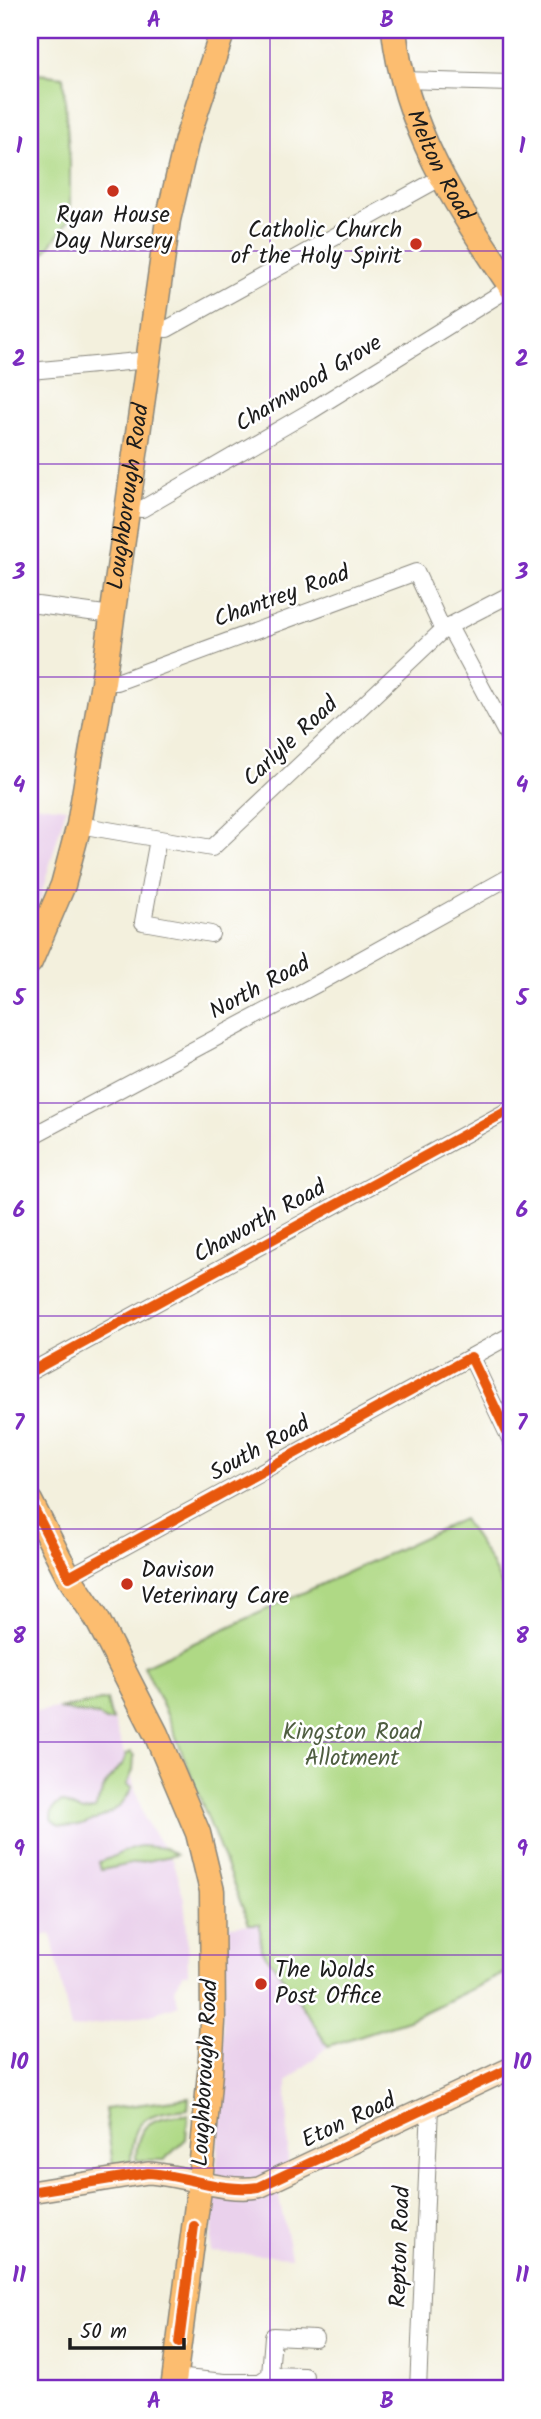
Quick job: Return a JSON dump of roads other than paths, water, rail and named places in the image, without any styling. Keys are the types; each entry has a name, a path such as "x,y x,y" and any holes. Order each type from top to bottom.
{"main road":[{"name":"Loughborough Road","path":"30,962 63,885 79,825 103,682 168,220 187,139 223,30"},
{"name":"Melton Road","path":"394,30 402,80 421,135 465,218 511,287"},
{"name":"Loughborough Road","path":"30,1501 124,1694 190,1855 210,1923 213,2022 200,2182 174,2383"}],"street":[{"path":"402,80 511,83"},
{"path":"153,327 167,329 442,177"},
{"name":"Charnwood Grove","path":"128,507 142,509 311,411 511,287"},
{"path":"30,371 149,360"},
{"name":"Chantrey Road","path":"103,682 117,682 415,572 440,624 445,628"},
{"name":"Carlyle Road","path":"79,825 212,848 445,628 511,594"},
{"path":"30,604 112,615"},
{"path":"445,628 453,634 511,742"},
{"path":"158,839 144,922 211,934"},
{"name":"North Road","path":"30,1137 511,876"},
{"name":"Chaworth Road","path":"30,1372 511,1109"},
{"name":"South Road","path":"69,1577 511,1335"},
{"path":"471,1357 511,1441"},
{"name":"Eton Road","path":"30,2192 148,2173 165,2174 240,2190 259,2187 511,2068"},
{"name":"Repton Road","path":"418,2389 430,2106"},
{"path":"270,2375 273,2336 315,2338"},
{"path":"174,2383 260,2382 270,2375 305,2376"}],"place":[{"name":"Ryan House Day Nursery","path":"113,191"},
{"name":"Catholic Church of the Holy Spirit","path":"416,244"},
{"name":"Davison Veterinary Care","path":"127,1584"},
{"name":"The Wolds Post Office","path":"261,1984"}],"park label":[{"name":"Kingston Road Allotment","path":"352,1746"}]}
